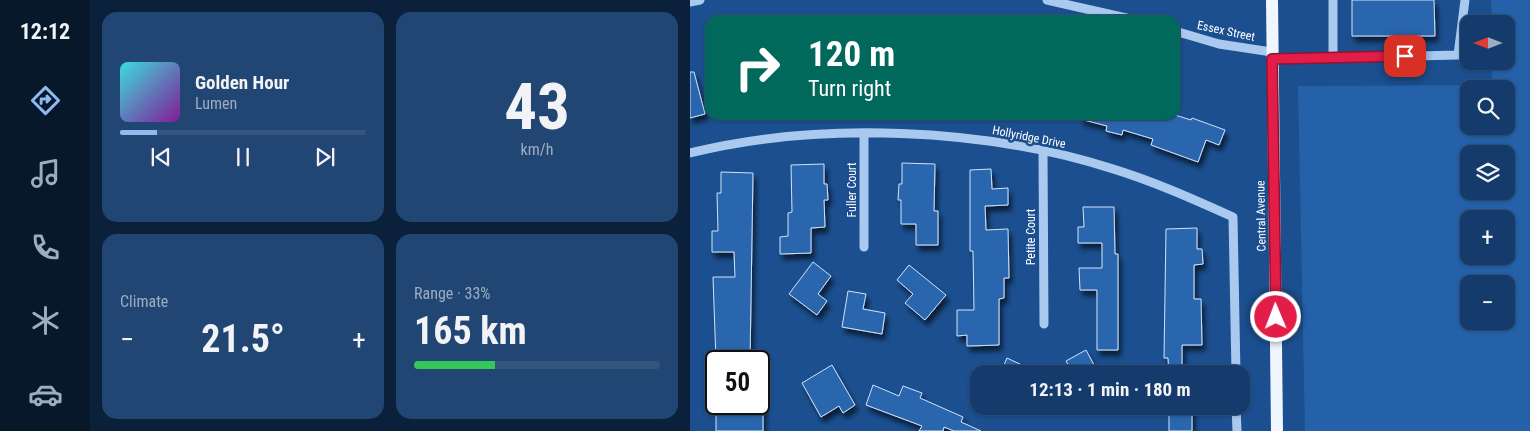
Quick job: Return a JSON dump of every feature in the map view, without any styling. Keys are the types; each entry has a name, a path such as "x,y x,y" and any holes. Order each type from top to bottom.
{"main road":[{"name":"Central Avenue","path":"1272,0 1276,431"}],"street":[{"path":"690,2 700,0"},
{"path":"1047,0 1113,15"},
{"path":"1333,0 1333,58"},
{"name":"Essex Street","path":"1180,33 1272,56 1333,58 1458,55 1465,0"},
{"name":"Hollyridge Drive","path":"690,153 764,140 864,133 911,134 984,140 1043,151 1108,167 1168,188 1233,217 1236,365"},
{"name":"Fuller Court","path":"864,133 864,247"},
{"name":"Petite Court","path":"1043,151 1044,324"},
{"path":"1236,415 1237,431"}],"shaded area":[{"path":"1491,0 1530,0 1530,431 1305,431 1298,86 1460,85 1460,135 1515,135 1515,80 1492,80 1492,70 1515,70 1515,15 1492,15"}],"building":[{"path":"1352,0 1434,0 1435,36 1352,36"},
{"path":"690,72 694,72 705,114 690,118"},
{"path":"1180,117 1191,120 1192,118 1225,130 1219,145 1206,140 1198,162 1151,145 1153,139 1123,130 1122,135 1106,131 1107,126 1084,120 1180,120"},
{"path":"902,163 935,164 934,211 938,211 938,245 916,245 916,224 901,224 901,200 898,200 899,184 902,184"},
{"path":"824,164 824,184 827,184 828,200 824,200 825,227 811,228 811,253 780,254 780,237 788,236 788,213 792,212 791,165"},
{"path":"991,169 992,189 1008,188 1008,205 985,206 986,230 1008,229 1009,278 1004,278 1004,298 999,299 999,345 967,346 967,335 957,336 957,310 974,310 973,251 970,251 970,170"},
{"path":"721,172 753,173 750,350 716,350 713,277 735,277 734,252 712,252 712,231 718,231 717,193 721,193"},
{"path":"1083,207 1114,207 1115,254 1118,254 1118,350 1097,350 1097,290 1080,290 1079,268 1102,268 1102,243 1078,243 1078,227 1084,227"},
{"path":"1197,228 1197,249 1202,249 1203,264 1194,265 1194,299 1201,299 1202,345 1182,345 1182,365 1168,365 1168,358 1164,358 1166,229"},
{"path":"813,262 831,276 818,294 827,301 817,315 789,294"},
{"path":"909,265 946,295 925,320 905,303 913,294 897,280"},
{"path":"848,291 866,294 863,309 885,313 882,334 842,327"},
{"path":"1086,350 1094,365 1068,365 1066,361"},
{"path":"1007,358 1022,365 1004,365"},
{"path":"832,365 855,405 843,413 839,406 821,417 802,383"},
{"path":"873,385 899,396 903,386 922,393 920,398 963,417 961,422 981,431 954,431 944,427 943,431 919,431 922,426 866,405"},
{"path":"716,415 763,415 763,431 716,431"},
{"path":"1169,415 1192,415 1192,431 1169,431"}],"route":[{"path":"1276,317 1272,59 1405,56"}]}
